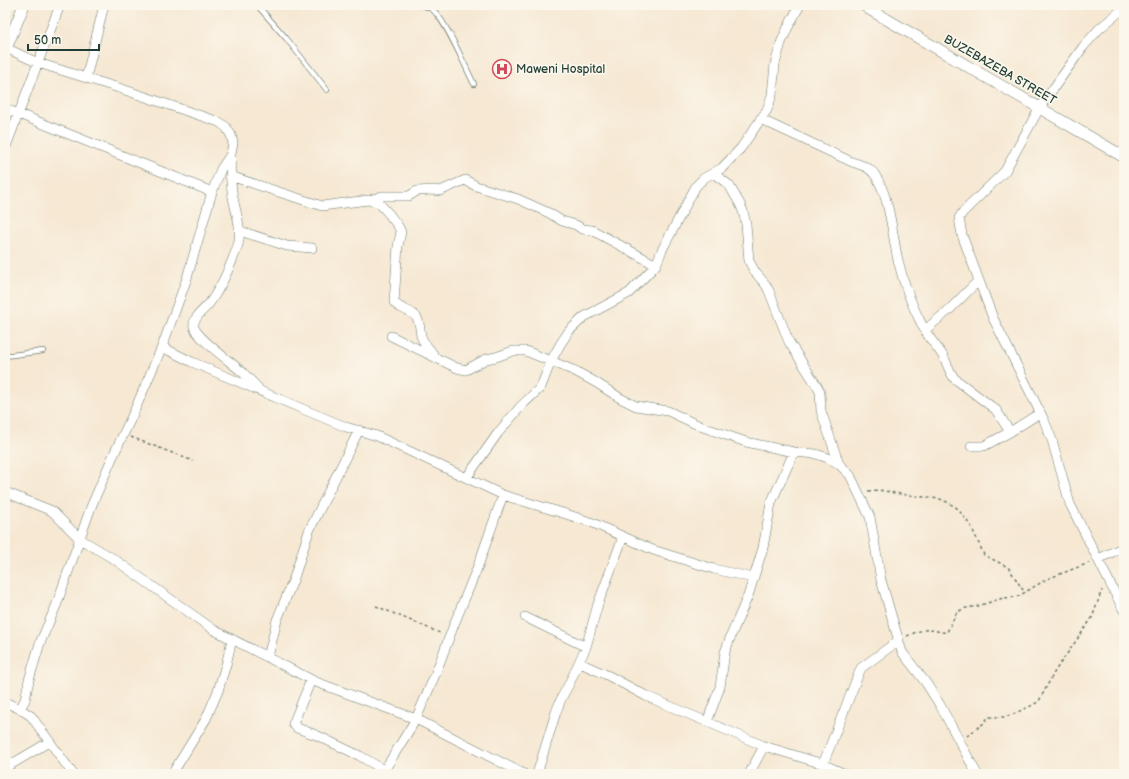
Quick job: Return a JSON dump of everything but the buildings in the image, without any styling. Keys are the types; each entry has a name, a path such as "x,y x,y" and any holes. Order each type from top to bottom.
{"street":[{"path":"24,5 5,49 38,63 219,122 226,127 231,135 230,176 234,206 240,230 238,244 227,271 208,304 194,323 194,327 199,335 242,372 262,392"},
{"path":"5,149 60,5"},
{"path":"86,78 104,5"},
{"path":"467,477 498,433 521,406 541,387 560,343 569,331 584,317 629,293 656,265 662,250 696,186 704,178 722,168 741,148 770,103 775,64 781,43 800,5"},
{"name":"BUZEBAZEBA STREET","path":"864,5 1124,157"},
{"path":"1119,8 1083,47 1040,108 1005,171 963,212 959,218 962,235 993,318 1052,440 1070,504 1124,611"},
{"path":"5,109 212,192"},
{"path":"760,120 873,171 877,176 887,203 898,261 906,287 921,324 944,358 954,378 996,410 1010,432"},
{"path":"20,708 25,700 29,680 40,643 56,606 91,507 162,347 187,278 212,192 221,169 231,154"},
{"path":"713,173 729,186 743,211 746,224 749,261 769,291 789,342 816,382 820,392 821,412 839,464"},
{"path":"230,176 322,206 368,200 382,196 409,196 417,191 440,191 467,180 476,186 496,191 532,205 562,221 576,225 582,229 592,230 656,265"},
{"path":"368,200 379,203 389,214 401,232 398,246 394,302 398,306 413,313 418,319 425,344 436,357"},
{"path":"240,230 287,246 312,248"},
{"path":"926,330 949,310 979,280"},
{"path":"391,336 457,368 466,370 481,360 513,351 526,351 564,366 636,406 668,411 700,426 746,442 822,456 839,464 850,474 870,516 882,580 902,652 926,683 940,705 977,774"},
{"path":"162,347 192,362 346,427 377,436 421,458 467,477 503,495 593,523 653,550 714,569 753,578"},
{"path":"971,446 984,446 1040,413"},
{"path":"268,657 277,620 294,578 309,531 359,430"},
{"path":"707,722 720,687 725,652 748,596 763,548 771,503 794,452"},
{"path":"5,492 52,511 80,538 114,559 214,630 311,680 416,719 524,774"},
{"path":"311,680 295,717 293,724 295,727 360,756 383,772 416,719 435,676 478,566 503,495"},
{"path":"537,774 562,697 580,663 598,604 623,537"},
{"path":"1098,559 1124,547"},
{"path":"525,617 586,647"},
{"path":"172,774 206,719 218,691 232,639"},
{"path":"823,764 861,668 898,641"},
{"path":"580,663 609,676 646,696 764,746 823,764 845,774"},
{"path":"5,702 20,708 31,716 73,774"},
{"path":"5,768 49,742"},
{"path":"749,774 764,746"}],"lane":[{"path":"257,5 286,38 327,90"},
{"path":"421,5 431,8 436,13 447,30 474,84"},
{"path":"5,356 43,351"}],"path":[{"path":"124,433 142,442 193,461"},
{"path":"858,492 879,490 940,499 957,508 971,526 984,555 1008,567 1025,593"},
{"path":"898,641 914,633 929,629 946,632 957,612 966,608 978,606 1003,598 1016,597 1047,579 1098,559"},
{"path":"959,742 984,723 988,717 1004,717 1011,715 1039,701 1055,671 1092,618 1103,586"},
{"path":"376,606 450,636"}],"place":[{"name":"Maweni Hospital","path":"502,69"}]}
